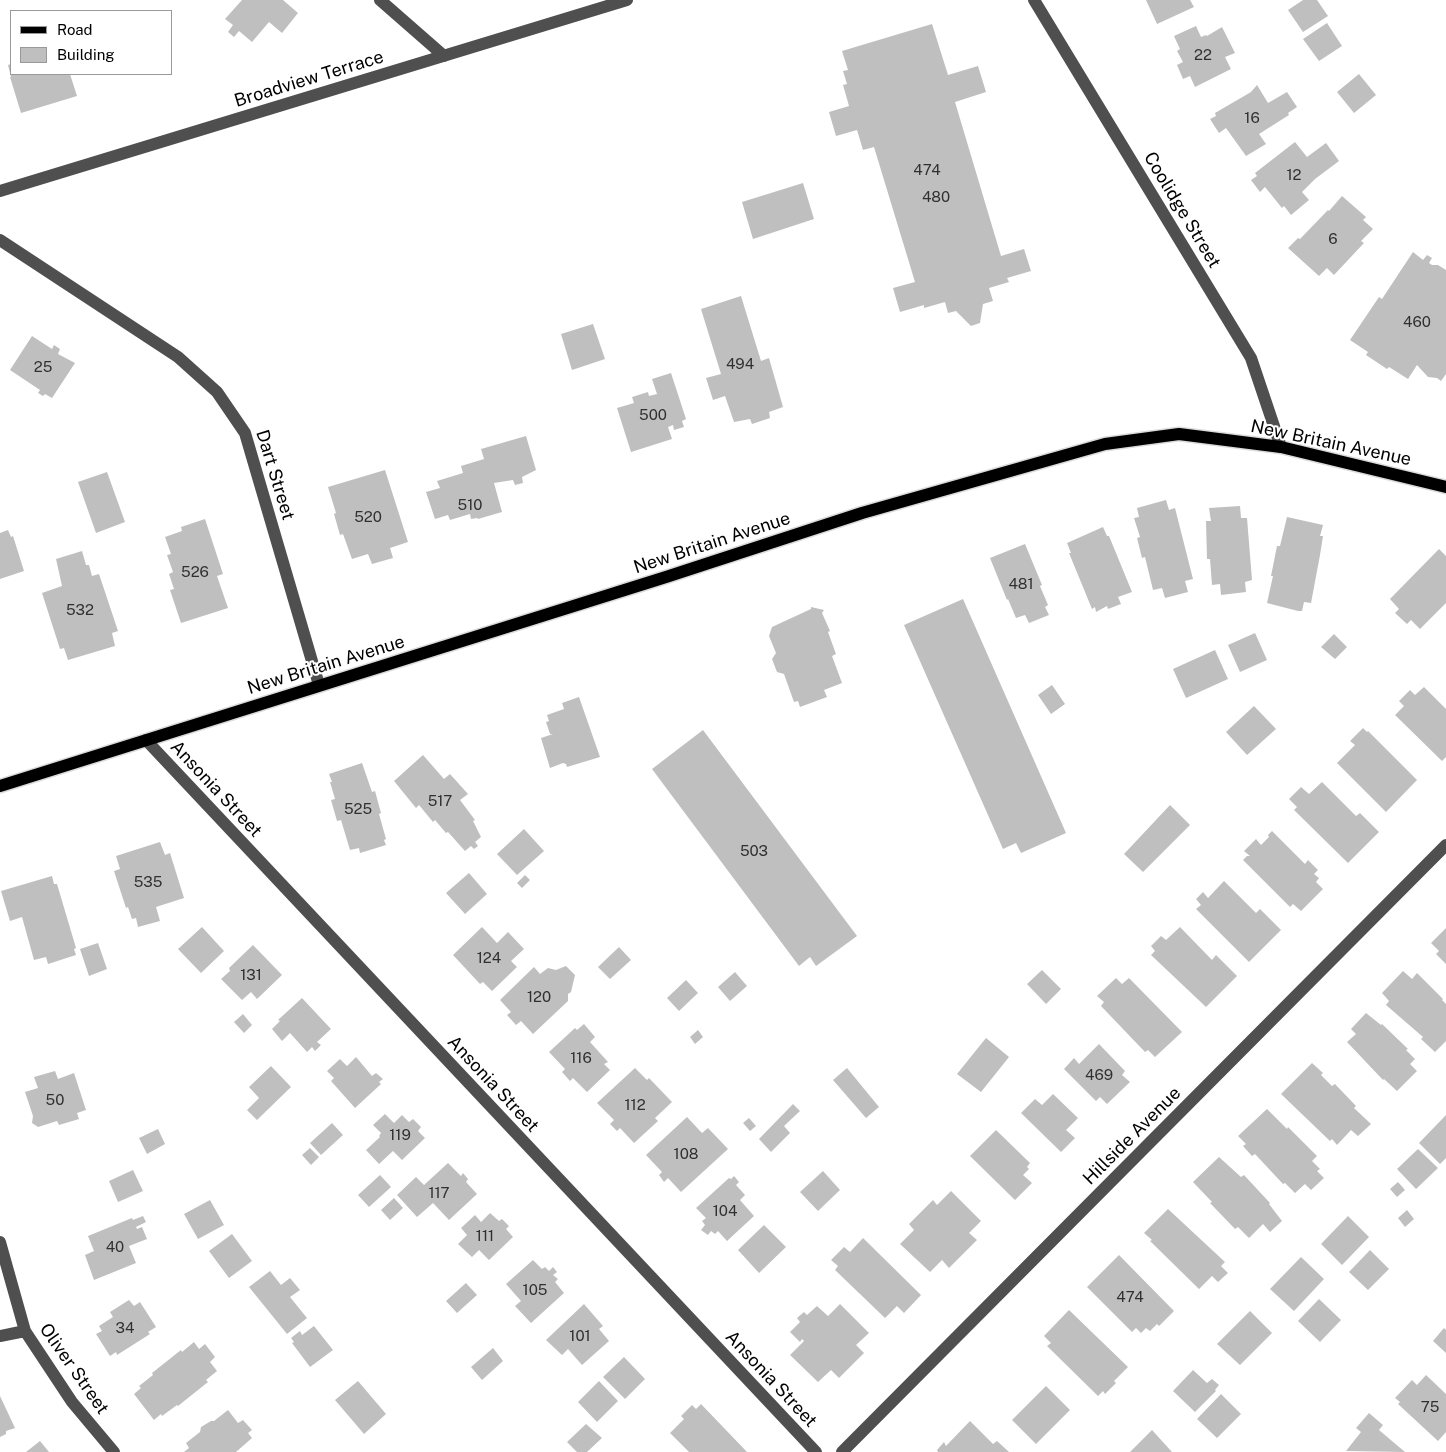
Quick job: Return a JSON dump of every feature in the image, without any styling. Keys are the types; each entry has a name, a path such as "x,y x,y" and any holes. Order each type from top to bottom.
{"main road":[{"name":"New Britain Avenue","path":"0,786 319,684 666,577 862,513 1105,444 1179,434 1282,447 1446,487"}],"street":[{"path":"380,0 444,56"},
{"name":"Broadview Terrace","path":"0,191 627,0"},
{"name":"Coolidge Street","path":"1034,0 1251,358 1282,447"},
{"name":"Dart Street","path":"0,240 178,357 217,392 245,432 319,684"},
{"name":"Ansonia Street","path":"146,740 816,1452"},
{"name":"Hillside Avenue","path":"842,1452 1446,845"},
{"name":"Oliver Street","path":"0,1242 24,1331 72,1402 114,1452"},
{"path":"0,1336 24,1331"}],"building":[{"path":"242,0 283,0 298,13 282,33 269,22 252,42 239,31 234,37 228,32 233,25 225,19"},
{"path":"1146,0 1190,0 1194,7 1157,24"},
{"path":"1303,0 1317,0 1328,16 1303,32 1288,10"},
{"path":"1327,23 1342,46 1319,61 1303,39"},
{"path":"932,24 948,75 978,66 986,92 955,102 1001,256 1024,249 1031,271 1007,278 1009,282 989,288 993,301 983,304 980,323 971,326 956,311 948,313 945,302 924,308 924,305 900,312 893,288 915,282 874,147 863,150 857,130 836,136 829,112 849,106 843,85 847,84 843,71 848,70 842,51"},
{"path":"1196,26 1201,37 1207,36 1222,27 1235,53 1225,57 1231,69 1195,87 1190,76 1183,79 1177,65 1183,62 1177,51 1180,49 1174,36"},
{"path":"1359,74 1376,95 1354,113 1337,92"},
{"path":"10,75 70,75 77,96 21,113"},
{"path":"1257,85 1268,103 1287,92 1297,107 1288,113 1289,115 1259,134 1266,144 1246,156 1226,128 1219,133 1210,119 1216,116 1215,113 1251,92"},
{"path":"1295,142 1307,157 1326,143 1339,161 1315,179 1302,192 1309,200 1291,215 1284,206 1282,208 1265,187 1260,192 1251,180 1257,176 1255,173"},
{"path":"803,183 814,219 753,239 742,202"},
{"path":"1342,196 1366,217 1363,220 1373,229 1361,241 1364,243 1334,275 1327,268 1319,276 1288,248 1298,238 1300,239"},
{"path":"1413,252 1423,260 1427,255 1432,258 1429,263 1438,265 1446,270 1446,374 1441,381 1437,378 1428,377 1417,365 1408,379 1389,367 1387,369 1366,355 1368,352 1350,340 1379,297 1382,299"},
{"path":"741,296 761,361 769,358 783,407 769,412 770,418 752,424 750,419 734,422 725,396 713,400 706,378 721,374 701,309"},
{"path":"593,324 605,359 572,370 561,334"},
{"path":"32,336 52,349 54,345 60,349 58,354 75,363 52,398 38,393 40,390 10,370"},
{"path":"671,373 686,419 682,421 684,427 674,430 673,425 668,427 672,439 631,452 617,408 634,403 632,397 648,392 649,396 657,394 652,379"},
{"path":"526,436 536,470 522,477 523,483 515,485 513,480 494,483 502,512 478,519 471,519 470,514 450,520 448,515 435,519 426,492 440,488 437,481 463,473 461,466 484,459 481,449"},
{"path":"385,470 408,542 390,548 393,558 372,564 368,554 352,559 343,534 340,535 328,487"},
{"path":"107,472 125,522 96,533 78,482"},
{"path":"1166,500 1169,510 1175,508 1193,579 1185,581 1188,592 1165,598 1162,588 1153,590 1145,557 1142,558 1137,538 1140,537 1134,518 1139,517 1137,508"},
{"path":"1240,506 1241,518 1247,518 1252,580 1245,582 1246,592 1221,595 1220,584 1212,585 1210,559 1207,559 1206,521 1211,521 1209,508"},
{"path":"1287,517 1323,525 1320,536 1323,536 1311,603 1304,602 1302,611 1267,603 1277,546 1280,546"},
{"path":"205,519 223,574 217,576 228,608 181,623 170,590 174,589 169,574 173,572 167,555 171,554 165,537 182,531 181,527"},
{"path":"1103,527 1107,536 1109,536 1132,592 1118,597 1121,604 1108,609 1107,606 1096,612 1095,607 1092,609 1069,553 1071,553 1067,543"},
{"path":"8,530 11,537 13,536 24,571 0,579 0,533"},
{"path":"1025,544 1042,585 1040,586 1048,605 1045,607 1049,615 1029,623 1025,615 1016,618 990,558"},
{"path":"1439,549 1446,556 1446,603 1420,629 1411,620 1407,624 1395,613 1399,609 1390,599"},
{"path":"82,551 92,576 99,574 118,631 112,633 115,646 68,660 64,648 60,649 42,593 62,586 56,559"},
{"path":"963,599 1066,833 1021,853 1016,843 1003,849 904,625"},
{"path":"811,607 824,610 822,613 830,631 828,632 836,654 832,656 842,683 824,690 827,697 800,707 798,701 794,702 784,674 777,672 772,659 776,653 769,636 772,627 811,609"},
{"path":"1255,633 1267,660 1240,672 1228,645"},
{"path":"1334,634 1347,647 1335,659 1321,647"},
{"path":"1215,650 1228,679 1186,698 1173,669"},
{"path":"1052,685 1065,704 1051,714 1038,695"},
{"path":"1424,687 1446,709 1446,757 1442,761 1395,715 1404,706 1399,701 1410,690 1415,695"},
{"path":"579,697 600,757 567,767 563,763 550,768 541,738 553,734 550,734 546,722 549,721 547,715 564,709 562,703"},
{"path":"1254,706 1276,729 1247,755 1226,732"},
{"path":"1363,728 1417,780 1386,812 1337,763 1355,745 1350,741"},
{"path":"703,730 857,936 816,966 810,957 799,966 652,769"},
{"path":"423,755 444,779 450,774 468,794 460,800 475,820 473,821 481,837 475,842 478,846 474,849 471,846 465,851 435,820 433,822 419,805 416,808 394,781"},
{"path":"362,763 372,792 375,791 386,845 360,853 359,848 350,850 341,820 337,821 331,800 335,799 329,774"},
{"path":"1322,782 1356,816 1360,813 1379,832 1348,863 1294,810 1297,807 1289,799 1301,787 1309,794"},
{"path":"1170,805 1190,825 1143,872 1124,854"},
{"path":"524,829 544,851 517,875 497,854"},
{"path":"1272,831 1305,864 1308,860 1318,870 1314,874 1319,878 1316,882 1323,889 1301,911 1293,904 1290,907 1243,860 1250,856 1244,851 1256,839 1261,845"},
{"path":"160,842 165,855 170,853 184,898 156,907 160,921 138,927 136,918 132,919 128,907 126,908 114,871 120,869 116,856"},
{"path":"469,873 487,894 465,914 446,893"},
{"path":"525,875 530,880 522,888 517,883"},
{"path":"52,876 54,884 57,884 76,948 74,949 76,955 48,964 46,957 34,960 22,917 10,921 1,891"},
{"path":"1224,881 1256,913 1260,909 1281,930 1249,962 1196,909 1201,905 1196,899 1203,892 1208,898"},
{"path":"202,927 224,951 201,973 178,949"},
{"path":"482,927 497,943 508,932 524,949 511,961 517,967 492,991 483,982 480,984 453,955"},
{"path":"1180,927 1212,960 1216,955 1237,976 1206,1007 1151,955 1155,951 1151,946 1161,936 1166,940"},
{"path":"1446,928 1446,964 1436,954 1439,951 1431,943"},
{"path":"98,943 107,969 89,976 80,949"},
{"path":"253,945 282,975 257,999 251,992 242,1000 221,979 230,971 229,968"},
{"path":"619,947 631,960 610,979 598,967"},
{"path":"566,966 575,975 571,992 568,994 568,1001 533,1034 521,1021 516,1025 507,1015 511,1012 500,1000 534,967 540,974 548,968 556,970"},
{"path":"1042,970 1061,989 1046,1004 1027,984"},
{"path":"1403,971 1412,979 1417,973 1446,1004 1446,1041 1435,1052 1421,1039 1423,1037 1386,1005 1389,1001 1382,993"},
{"path":"735,972 747,986 730,1001 718,987"},
{"path":"1116,978 1122,984 1129,978 1182,1032 1155,1057 1148,1050 1145,1052 1101,1006 1104,1002 1097,996"},
{"path":"686,980 698,993 679,1011 667,998"},
{"path":"302,998 331,1029 317,1042 321,1045 315,1051 312,1047 307,1052 290,1033 282,1041 272,1029 280,1021 278,1020"},
{"path":"1366,1013 1382,1024 1408,1049 1406,1050 1415,1059 1410,1064 1417,1071 1397,1091 1383,1080 1347,1042 1356,1034 1351,1029"},
{"path":"243,1014 252,1025 244,1033 234,1022"},
{"path":"584,1024 595,1037 590,1042 608,1062 604,1064 610,1070 587,1092 573,1078 570,1081 562,1072 565,1069 549,1052 575,1028 577,1030"},
{"path":"698,1030 703,1037 695,1044 690,1037"},
{"path":"986,1038 1009,1057 981,1092 957,1074"},
{"path":"1099,1044 1125,1071 1122,1075 1130,1082 1107,1104 1100,1097 1096,1101 1064,1069 1074,1058 1079,1064"},
{"path":"356,1057 372,1076 376,1073 383,1079 379,1082 381,1084 355,1108 331,1081 334,1078 327,1071 340,1059 347,1066"},
{"path":"1312,1063 1323,1073 1321,1075 1332,1086 1335,1084 1356,1106 1354,1108 1371,1124 1358,1136 1351,1130 1337,1145 1332,1139 1330,1141 1281,1094"},
{"path":"271,1066 291,1087 257,1120 247,1110 259,1098 249,1087"},
{"path":"635,1068 647,1080 649,1078 672,1102 655,1118 658,1121 634,1143 620,1128 617,1131 610,1124 614,1120 597,1103"},
{"path":"847,1068 879,1107 866,1118 833,1080"},
{"path":"55,1071 58,1079 74,1073 86,1110 77,1113 79,1119 59,1125 57,1121 38,1127 32,1123 33,1116 25,1092 38,1088 34,1077"},
{"path":"1053,1094 1078,1118 1066,1130 1075,1138 1061,1152 1021,1113 1035,1099 1042,1105"},
{"path":"793,1104 800,1111 784,1126 790,1133 771,1152 759,1139"},
{"path":"1267,1109 1317,1156 1312,1161 1320,1169 1317,1171 1324,1178 1311,1190 1305,1184 1295,1193 1285,1183 1283,1184 1255,1154 1252,1156 1243,1146 1246,1144 1238,1136"},
{"path":"385,1114 394,1123 402,1115 409,1122 413,1119 421,1127 418,1131 425,1138 402,1160 393,1151 379,1164 366,1150 380,1137 381,1133 373,1125"},
{"path":"1446,1115 1446,1158 1440,1164 1419,1143"},
{"path":"687,1117 702,1133 708,1128 728,1149 681,1192 668,1178 664,1182 659,1175 662,1172 646,1155"},
{"path":"749,1118 756,1126 750,1131 743,1123"},
{"path":"332,1123 343,1135 321,1155 310,1143"},
{"path":"158,1129 165,1144 147,1154 139,1138"},
{"path":"996,1130 1030,1163 1027,1167 1029,1169 1023,1175 1032,1183 1015,1200 970,1156"},
{"path":"310,1148 319,1157 311,1165 302,1155"},
{"path":"1418,1149 1438,1168 1416,1189 1397,1169"},
{"path":"1219,1157 1241,1177 1244,1175 1270,1203 1282,1221 1270,1232 1263,1224 1249,1238 1238,1227 1235,1229 1193,1182"},
{"path":"448,1163 461,1176 463,1173 468,1179 466,1182 477,1194 449,1220 433,1203 417,1217 397,1195 416,1177 424,1185"},
{"path":"133,1170 143,1191 118,1202 109,1181"},
{"path":"823,1171 840,1190 818,1211 800,1192"},
{"path":"380,1175 391,1187 369,1207 358,1195"},
{"path":"734,1176 739,1182 736,1185 745,1195 740,1200 754,1216 727,1241 718,1231 715,1234 711,1231 708,1235 701,1230 705,1225 702,1221 706,1218 696,1208 729,1178 731,1179"},
{"path":"1398,1182 1405,1190 1397,1197 1390,1189"},
{"path":"951,1191 981,1221 969,1233 977,1240 949,1268 942,1260 930,1272 900,1244 914,1230 909,1224 933,1200 937,1205"},
{"path":"394,1198 403,1208 390,1220 381,1210"},
{"path":"210,1200 224,1225 198,1239 184,1214"},
{"path":"1168,1209 1225,1262 1221,1266 1228,1273 1218,1282 1212,1276 1199,1289 1144,1233"},
{"path":"1407,1210 1414,1219 1405,1227 1398,1218"},
{"path":"490,1213 499,1221 502,1219 509,1226 506,1229 513,1237 489,1260 479,1250 472,1257 458,1244 467,1235 461,1228 475,1215 481,1222"},
{"path":"143,1216 146,1222 136,1227 137,1229 142,1227 147,1239 129,1246 136,1263 94,1280 85,1255 94,1251 88,1236 132,1218 133,1220"},
{"path":"1348,1216 1369,1237 1342,1265 1321,1244"},
{"path":"764,1225 786,1247 759,1273 738,1250"},
{"path":"232,1234 252,1261 229,1278 209,1251"},
{"path":"863,1238 921,1295 904,1313 897,1306 885,1318 835,1270 838,1266 831,1260 844,1247 850,1252"},
{"path":"1370,1250 1389,1269 1368,1290 1349,1272"},
{"path":"1119,1255 1174,1311 1159,1326 1157,1324 1150,1331 1146,1328 1141,1333 1136,1328 1132,1332 1087,1287"},
{"path":"1301,1257 1324,1279 1294,1311 1270,1289"},
{"path":"533,1260 542,1269 545,1267 549,1271 553,1267 557,1272 553,1275 558,1279 555,1282 564,1293 531,1323 515,1306 521,1301 506,1284"},
{"path":"270,1271 281,1285 290,1278 300,1290 290,1297 307,1318 287,1334 249,1287"},
{"path":"466,1283 477,1295 457,1313 446,1301"},
{"path":"1319,1299 1341,1320 1320,1342 1298,1321"},
{"path":"129,1300 134,1306 140,1302 156,1327 148,1332 150,1334 117,1355 116,1352 110,1356 96,1334 102,1331 99,1326 113,1317 110,1312"},
{"path":"584,1304 603,1326 599,1329 609,1341 582,1365 568,1349 562,1355 546,1340"},
{"path":"840,1304 869,1333 856,1345 864,1353 839,1378 831,1370 818,1382 790,1355 804,1341 802,1339 800,1342 790,1332 800,1322 797,1318 804,1312 807,1315 817,1306 828,1316"},
{"path":"1069,1310 1128,1367 1114,1381 1116,1383 1105,1394 1103,1391 1098,1396 1047,1346 1051,1343 1044,1336"},
{"path":"1250,1311 1272,1333 1240,1365 1217,1344"},
{"path":"314,1326 333,1350 310,1367 292,1343 294,1342 291,1338 300,1331 302,1335"},
{"path":"1444,1328 1446,1330 1446,1353 1433,1341"},
{"path":"194,1342 199,1349 205,1344 215,1357 210,1362 217,1371 206,1380 208,1382 178,1406 162,1416 161,1414 154,1420 134,1394 141,1388 139,1386 153,1375 152,1373"},
{"path":"493,1348 503,1361 482,1380 471,1367"},
{"path":"624,1357 645,1379 625,1399 603,1377"},
{"path":"1193,1370 1207,1383 1212,1379 1219,1385 1216,1391 1195,1412 1173,1391"},
{"path":"1426,1375 1446,1394 1446,1432 1438,1441 1398,1404 1400,1402 1395,1398 1412,1380 1417,1385"},
{"path":"358,1381 386,1414 364,1434 335,1400"},
{"path":"599,1381 618,1401 597,1422 578,1402"},
{"path":"1046,1386 1070,1410 1036,1444 1012,1420"},
{"path":"1221,1394 1241,1414 1217,1438 1197,1419"},
{"path":"0,1396 15,1428 6,1431 6,1434 0,1437"},
{"path":"701,1404 747,1452 689,1452 670,1433 684,1419 681,1416 692,1405 696,1409"},
{"path":"228,1410 238,1423 243,1420 252,1430 248,1433 252,1438 236,1452 184,1452 189,1448 186,1443 200,1432 201,1427 214,1421"},
{"path":"1369,1413 1383,1425 1379,1430 1405,1452 1346,1451 1361,1432 1356,1428"},
{"path":"970,1421 993,1444 997,1441 1009,1452 938,1452 937,1450 944,1442 946,1446"},
{"path":"586,1424 602,1438 587,1452 577,1452 567,1442"},
{"path":"1152,1430 1172,1452 1130,1452"},
{"path":"40,1441 49,1452 26,1452"}]}
